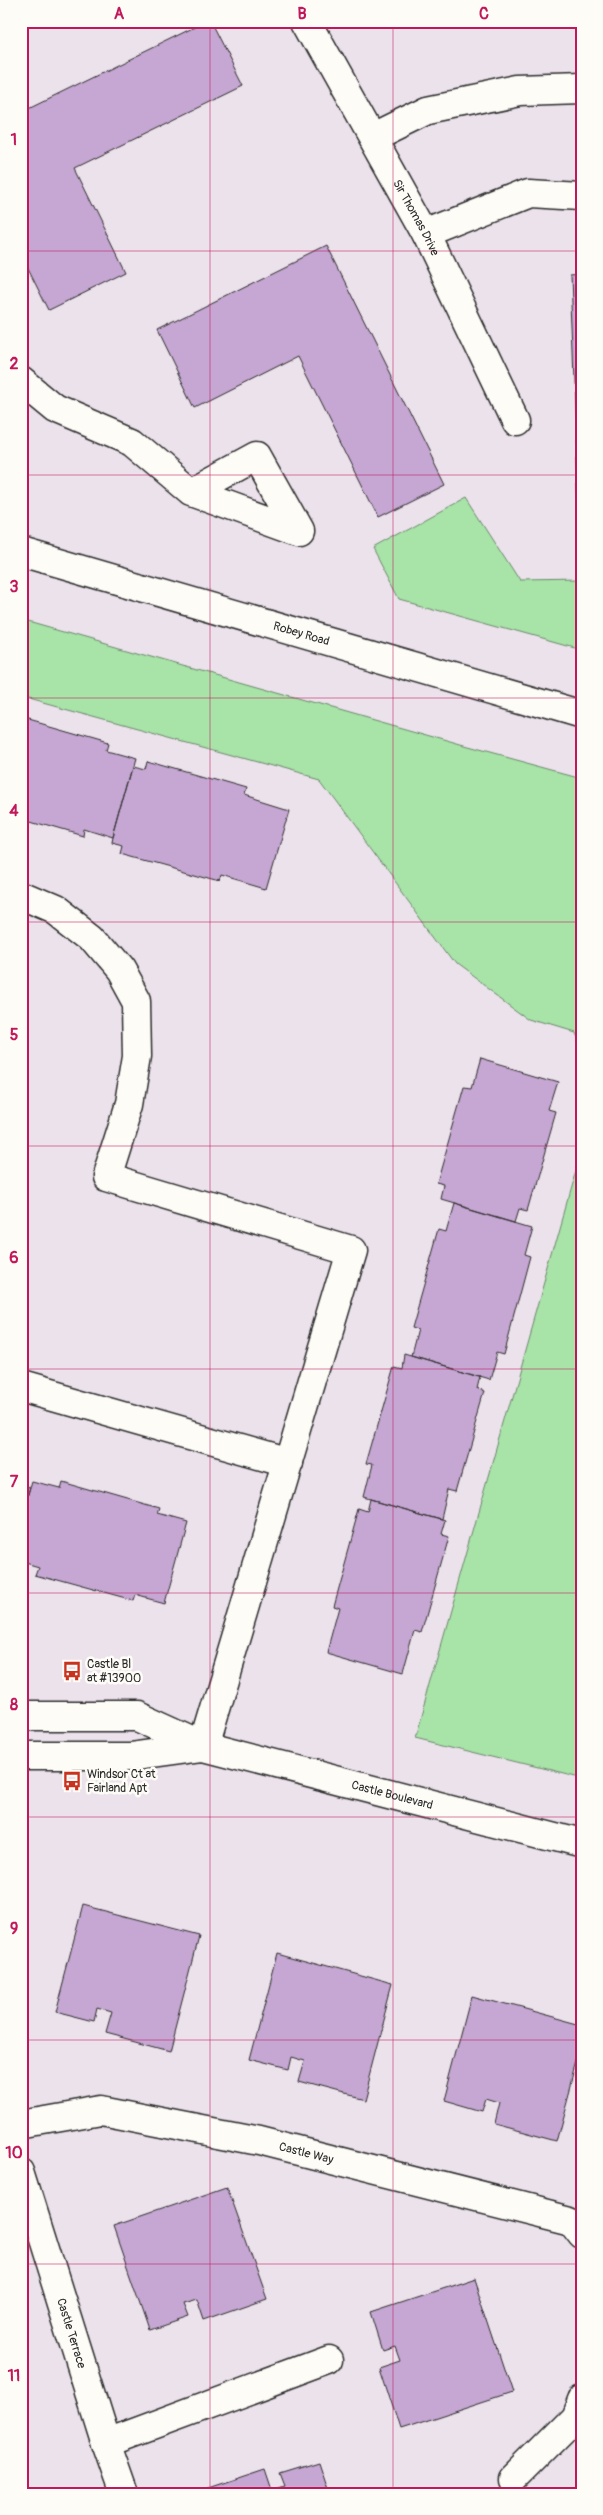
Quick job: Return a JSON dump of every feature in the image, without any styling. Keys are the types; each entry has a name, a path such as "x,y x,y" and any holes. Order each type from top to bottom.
{"street":[{"name":"Sir Thomas Drive","path":"307,21 426,234 515,420"},
{"path":"373,137 428,110 520,90 582,89"},
{"path":"426,234 528,193 582,196"},
{"path":"21,381 55,409 132,442 191,492"},
{"name":"Robey Road","path":"21,552 582,715"},
{"path":"21,894 56,910 92,938 119,970 136,1001 137,1056 129,1104 106,1177 351,1250 203,1746"},
{"path":"21,1387 288,1463"},
{"name":"Castle Boulevard","path":"21,1716 137,1716 203,1746 582,1844"},
{"name":"Castle Boulevard","path":"21,1756 130,1756 203,1746"},
{"name":"Castle Way","path":"21,2124 101,2110 259,2141 571,2220 582,2234"},
{"name":"Castle Terrace","path":"21,2172 106,2443 124,2494"},
{"path":"106,2443 329,2360"},
{"path":"514,2478 575,2417 582,2398"}],"green space":[{"path":"466,498 520,582 582,581 582,650 399,599 373,549"},
{"path":"21,620 582,778 582,1053 574,1033 531,1020 455,964 319,779 21,697"},
{"path":"582,1149 582,1779 415,1738"}],"building":[{"path":"210,21 243,86 75,168 126,272 49,310 21,254 21,112"},
{"path":"326,246 444,484 378,517 298,356 195,408 157,330"},
{"path":"582,274 582,563 581,563 570,275"},
{"path":"21,718 108,743 106,750 135,758 113,838 84,829 83,836 21,818"},
{"path":"148,761 246,789 244,795 289,809 266,888 222,875 220,881 122,854 124,846 112,843 133,766 146,769"},
{"path":"480,1059 558,1082 549,1111 556,1113 528,1210 520,1208 516,1221 441,1199 444,1186 436,1184 464,1086 472,1087"},
{"path":"454,1203 532,1226 524,1255 530,1257 504,1354 497,1352 489,1380 411,1357 418,1330 411,1328 439,1229 446,1231"},
{"path":"404,1355 480,1377 477,1390 485,1393 457,1491 449,1489 442,1519 364,1497 372,1465 366,1464 394,1366 402,1368"},
{"path":"32,1481 59,1488 61,1481 159,1509 157,1515 186,1523 164,1603 135,1595 133,1601 35,1574 38,1566 21,1561 21,1518"},
{"path":"21,1486 30,1488 21,1518"},
{"path":"371,1499 445,1520 441,1534 449,1536 422,1632 415,1630 403,1674 326,1652 338,1608 332,1606 359,1509 368,1512"},
{"path":"83,1906 199,1936 169,2051 105,2034 111,2013 97,2009 94,2022 55,2012"},
{"path":"277,1953 393,1985 363,2099 299,2082 305,2061 291,2057 288,2070 249,2060"},
{"path":"472,1995 582,2025 582,2048 557,2141 494,2124 499,2103 486,2099 482,2112 444,2101"},
{"path":"227,2187 267,2299 204,2321 197,2300 183,2304 188,2317 150,2330 114,2226"},
{"path":"474,2278 512,2392 399,2429 379,2367 400,2360 395,2346 383,2350 371,2312"},
{"path":"319,2461 330,2494 203,2494 202,2490 265,2469 272,2490 285,2486 280,2473"}],"place":[{"name":"Castle Bl at #13900","path":"72,1671"},
{"name":"Windsor Ct at Fairland Apt","path":"72,1781"}]}
